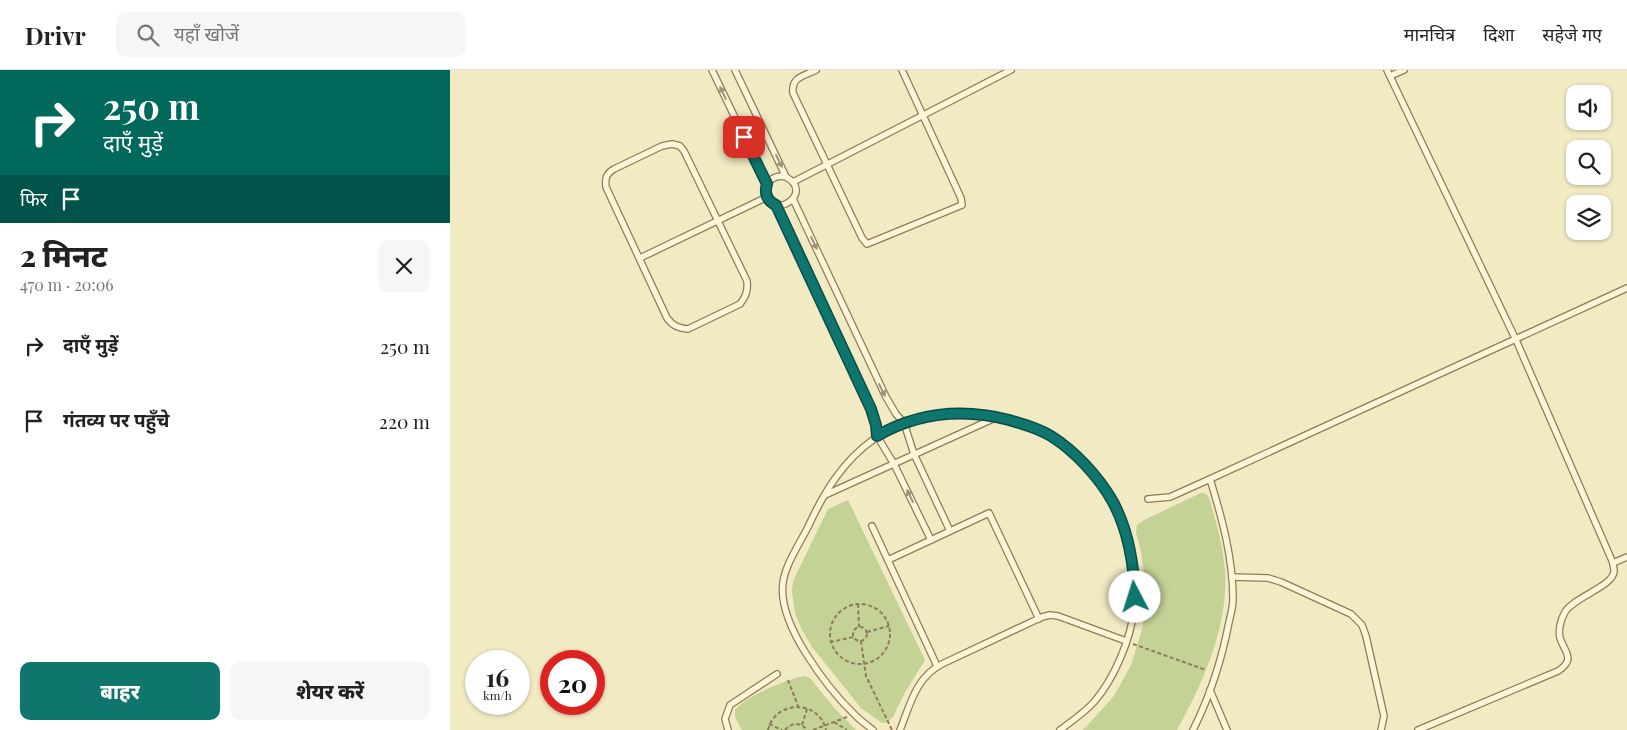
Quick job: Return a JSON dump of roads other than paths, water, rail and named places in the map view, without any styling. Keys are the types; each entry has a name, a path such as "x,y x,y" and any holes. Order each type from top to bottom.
{"lane":[{"path":"712,70 767,184 767,197 776,205 871,409 877,436 894,464 931,540"},
{"path":"735,70 786,177 793,182 796,192 793,199 787,204 776,205"},
{"path":"816,70 795,80 792,86 793,93 862,238 868,244 962,206 961,198 902,70"},
{"path":"793,182 1011,70"},
{"path":"1404,70 1389,73 1516,340 1613,563 1614,572 1611,579 1574,602 1565,612 1560,625 1560,638 1567,651 1568,659 1565,666 1558,671 1418,730"},
{"path":"672,144 680,146 718,220 748,289 740,304 688,329 680,328 672,325 640,258 606,188 605,179 608,173 614,169 662,146 672,144"},
{"path":"767,184 777,176 786,177"},
{"path":"640,258 767,197"},
{"path":"793,199 886,397 904,423 914,454 950,531"},
{"path":"1148,500 1170,497 1210,480 1627,288"},
{"path":"873,730 854,715 812,663 786,615 783,601 783,583 787,570 813,516 844,465 877,436 892,428 916,419 949,413 996,417 1034,428 1050,436 1065,446 1101,484 1120,517 1129,551 1134,587 1134,609 1126,641 1117,666 1094,702 1077,718 1060,730"},
{"path":"825,495 996,417"},
{"path":"1193,730 1202,712 1225,646 1233,601 1232,577 1224,522 1210,480"},
{"path":"888,560 989,513 1039,618"},
{"path":"872,526 937,666"},
{"path":"1613,563 1627,557"},
{"path":"1232,577 1268,578 1281,582 1351,614 1362,625 1384,716 1381,730"},
{"path":"900,730 912,699 928,672 1039,618 1050,615 1058,616 1126,641"},
{"path":"728,730 725,719 730,705 776,674"},
{"path":"1210,690 1227,730"}]}
